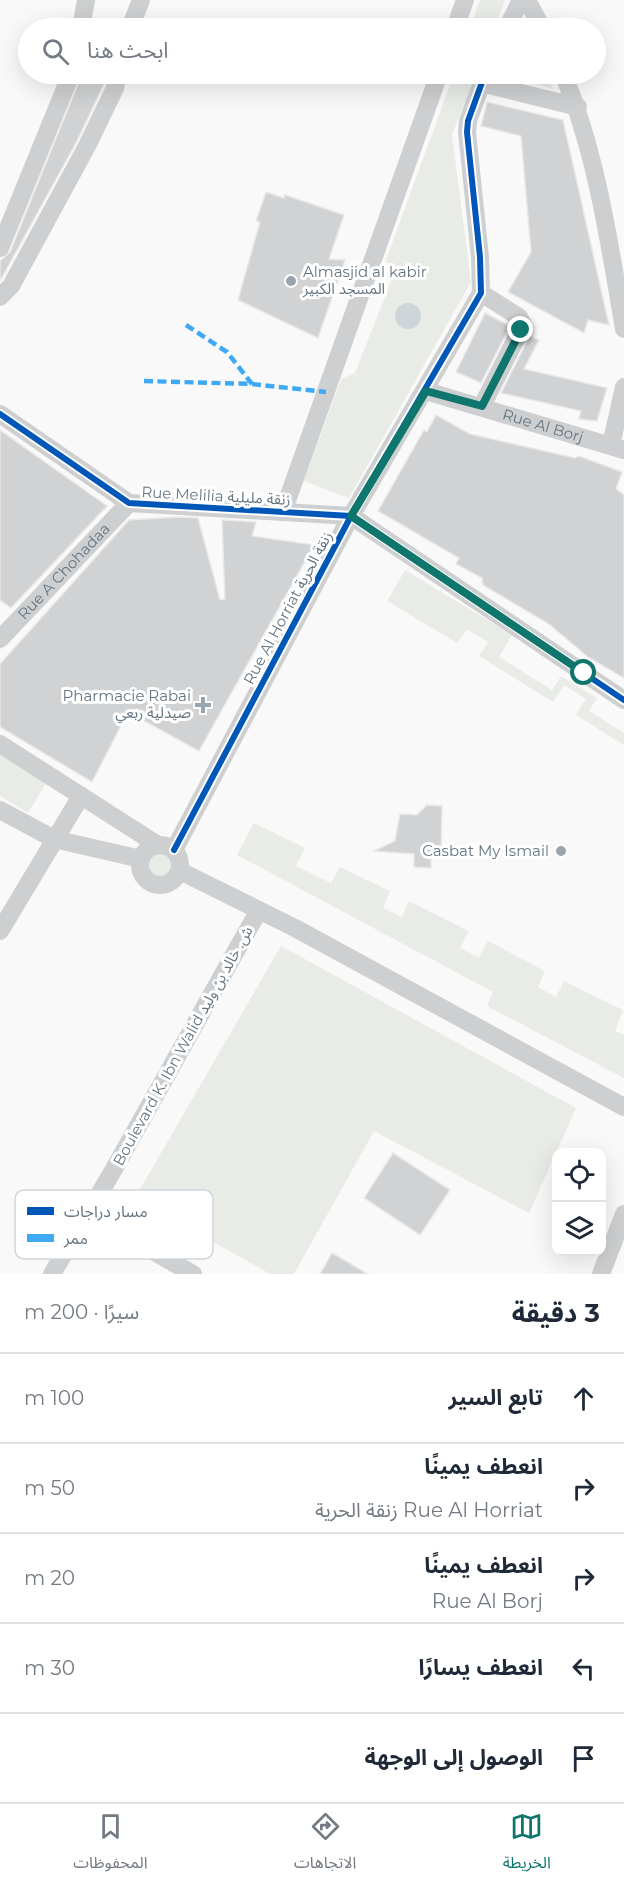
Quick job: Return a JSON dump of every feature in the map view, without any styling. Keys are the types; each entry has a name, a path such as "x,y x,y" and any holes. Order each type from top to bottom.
{"street":[{"path":"83,18 86,0"},
{"path":"134,18 141,0"},
{"path":"459,18 465,0"},
{"path":"512,18 521,0"},
{"path":"527,0 537,18"},
{"path":"0,248 67,84"},
{"path":"0,297 11,286 87,146 115,84"},
{"path":"283,512 435,84"},
{"path":"481,84 467,132 480,257 481,293 519,317 523,325 482,406"},
{"path":"503,84 578,106"},
{"path":"568,84 578,106 610,248 624,329"},
{"name":"Rue Al Horriat زنقة الحرية","path":"166,848 351,516 426,391 481,293"},
{"path":"617,448 624,387"},
{"name":"Rue Al Borj","path":"426,391 617,448"},
{"name":"Rue Melilia زنقة مليلية","path":"0,414 129,503 351,516"},
{"name":"Rue A Chohadaa","path":"0,639 7,620 129,503"},
{"path":"351,516 624,700"},
{"path":"0,744 166,848 180,860 180,871 172,882 154,885 141,872 141,859 144,852 166,848"},
{"path":"0,931 81,796"},
{"path":"0,810 54,839 141,859"},
{"path":"180,871 259,910 624,1107"},
{"name":"Boulevard K. Ibn Walid ش. خالد بن وليد","path":"102,1190 259,910"},
{"path":"601,1274 624,1214"},
{"name":"Boulevard K. Ibn Walid ش. خالد بن وليد","path":"52,1274 61,1259"},
{"path":"167,1259 193,1274"}],"shaded area":[{"path":"480,0 505,0 498,18 474,18"},
{"path":"450,84 472,84 452,135 471,282 349,498 304,481 341,379 355,373 394,274 386,260"},
{"path":"537,84 551,84 553,89"},
{"path":"408,303 417,307 421,316 417,325 408,329 399,325 395,316 399,307"},
{"path":"405,570 512,635 499,657 552,690 561,676 597,698 589,711 624,733 624,745 576,715 586,699 564,685 553,702 479,656 488,642 467,629 457,643 387,601"},
{"path":"0,755 47,782 28,813 0,796"},
{"path":"254,823 305,848 296,866 331,883 340,867 390,891 383,908 402,917 409,901 469,931 460,948 479,958 488,941 545,971 538,987 556,997 564,981 623,1010 615,1031 624,1035 624,1078 487,1006 493,992 237,855"},
{"path":"160,852 169,856 173,865 169,874 160,878 151,874 147,865 151,856"},
{"path":"281,946 576,1108 558,1148 552,1148 552,1162 529,1213 374,1131 294,1274 270,1274 213,1242 213,1190 140,1190"}],"building":[{"path":"78,84 104,84 77,141 0,281 0,261 10,252"},
{"path":"487,102 563,120 609,325 588,320 584,333 508,292 531,252 521,136 481,126"},
{"name":"Almasjid al kabir المسجد الكبير","path":"266,192 284,198 285,195 344,215 329,259 345,260 318,338 238,300 260,222 256,221"},
{"path":"485,313 510,326 481,383 456,372"},
{"path":"530,336 539,340 524,369 607,388 597,421 579,419 581,411 501,393"},
{"path":"436,415 470,434 575,458 579,456 622,472 616,489 624,495 624,678 588,657 549,624 483,585 482,578 456,564 459,558 378,511 424,430 427,432"},
{"path":"0,430 107,506 11,608 0,600"},
{"path":"198,518 220,600 225,599 222,520 256,522 252,536 314,545 199,751 128,712 92,782 0,727 0,664 129,520"},
{"path":"427,805 442,806 441,856 431,855 431,868 414,867 414,854 374,851 395,841 400,814 417,815"},
{"path":"393,1153 450,1190 420,1235 364,1198"},
{"path":"332,1253 368,1274 320,1274"}],"marked path":[{"path":"186,325 227,352 252,384"},
{"path":"144,381 252,384 326,392"}],"cycle path":[{"path":"174,850 351,516 481,293 480,257 467,132 468,121 481,84"},
{"path":"0,414 129,503 351,516 624,700"}],"place":[{"name":"Almasjid al kabir المسجد الكبير","path":"291,281"},
{"name":"Pharmacie Rabai صيدلية ربعي","path":"203,705"},
{"name":"Casbat My Ismail","path":"561,851"}],"route":[{"path":"521,330 482,406 426,391 351,516 584,673"}]}
